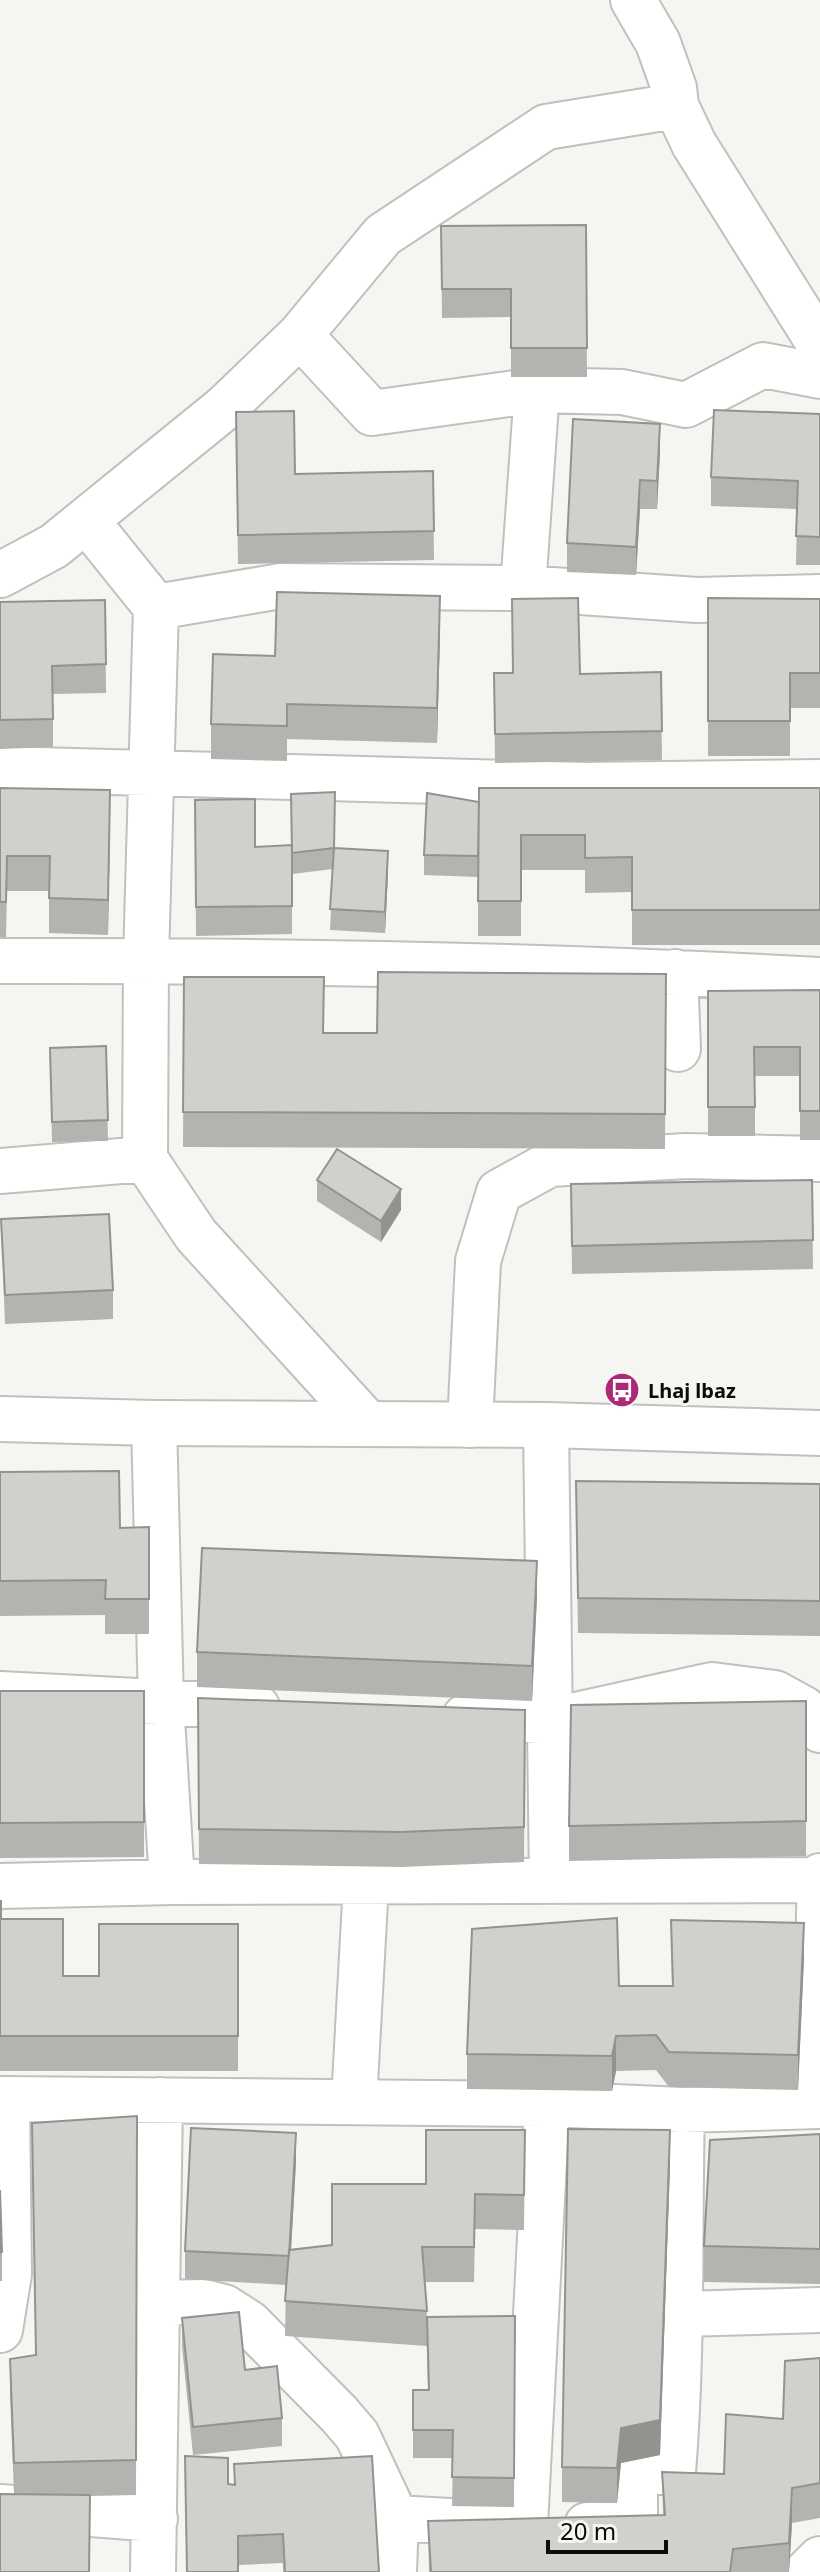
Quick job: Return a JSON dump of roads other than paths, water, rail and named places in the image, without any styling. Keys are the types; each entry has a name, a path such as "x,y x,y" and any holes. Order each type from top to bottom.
{"street":[{"path":"633,0 658,43 674,88 676,106 694,144 820,345"},
{"path":"0,575 54,546 224,408 300,335 383,235 546,127 676,106"},
{"path":"300,335 372,413 537,390 622,392 686,405 763,365 820,376"},
{"path":"523,588 537,390"},
{"path":"86,520 156,607 146,960 145,1159 196,1235 368,1424"},
{"path":"156,607 281,586 523,588 697,600 820,597"},
{"path":"0,769 585,785 820,782"},
{"path":"0,961 146,960 675,972 820,980"},
{"path":"675,972 678,1049"},
{"path":"470,1425 478,1261 499,1192 550,1164 686,1156 820,1159"},
{"path":"0,1171 145,1159"},
{"path":"0,1419 546,1425 820,1433"},
{"path":"154,1423 161,1702 172,1882"},
{"path":"546,1425 552,1881"},
{"path":"425,1715 549,1721 712,1685 775,1693 804,1709 820,1730"},
{"path":"0,1694 300,1709"},
{"path":"0,1886 820,1878 817,2106 682,2110 547,2104 4,2099 9,2274 0,2330"},
{"path":"354,2102 366,1883"},
{"path":"153,2572 160,2100"},
{"path":"525,2525 547,2104"},
{"path":"396,2518 525,2525 635,2525 635,2472 673,2472 682,2314 678,2261 682,2110"},
{"path":"158,2303 204,2302 224,2307 249,2323 331,2405 357,2435 396,2518 394,2572"},
{"path":"682,2314 820,2310"},
{"path":"0,2507 155,2519"},
{"path":"807,2572 820,2559"}],"place":[{"name":"Lhaj lbaz","path":"622,1390"}]}
